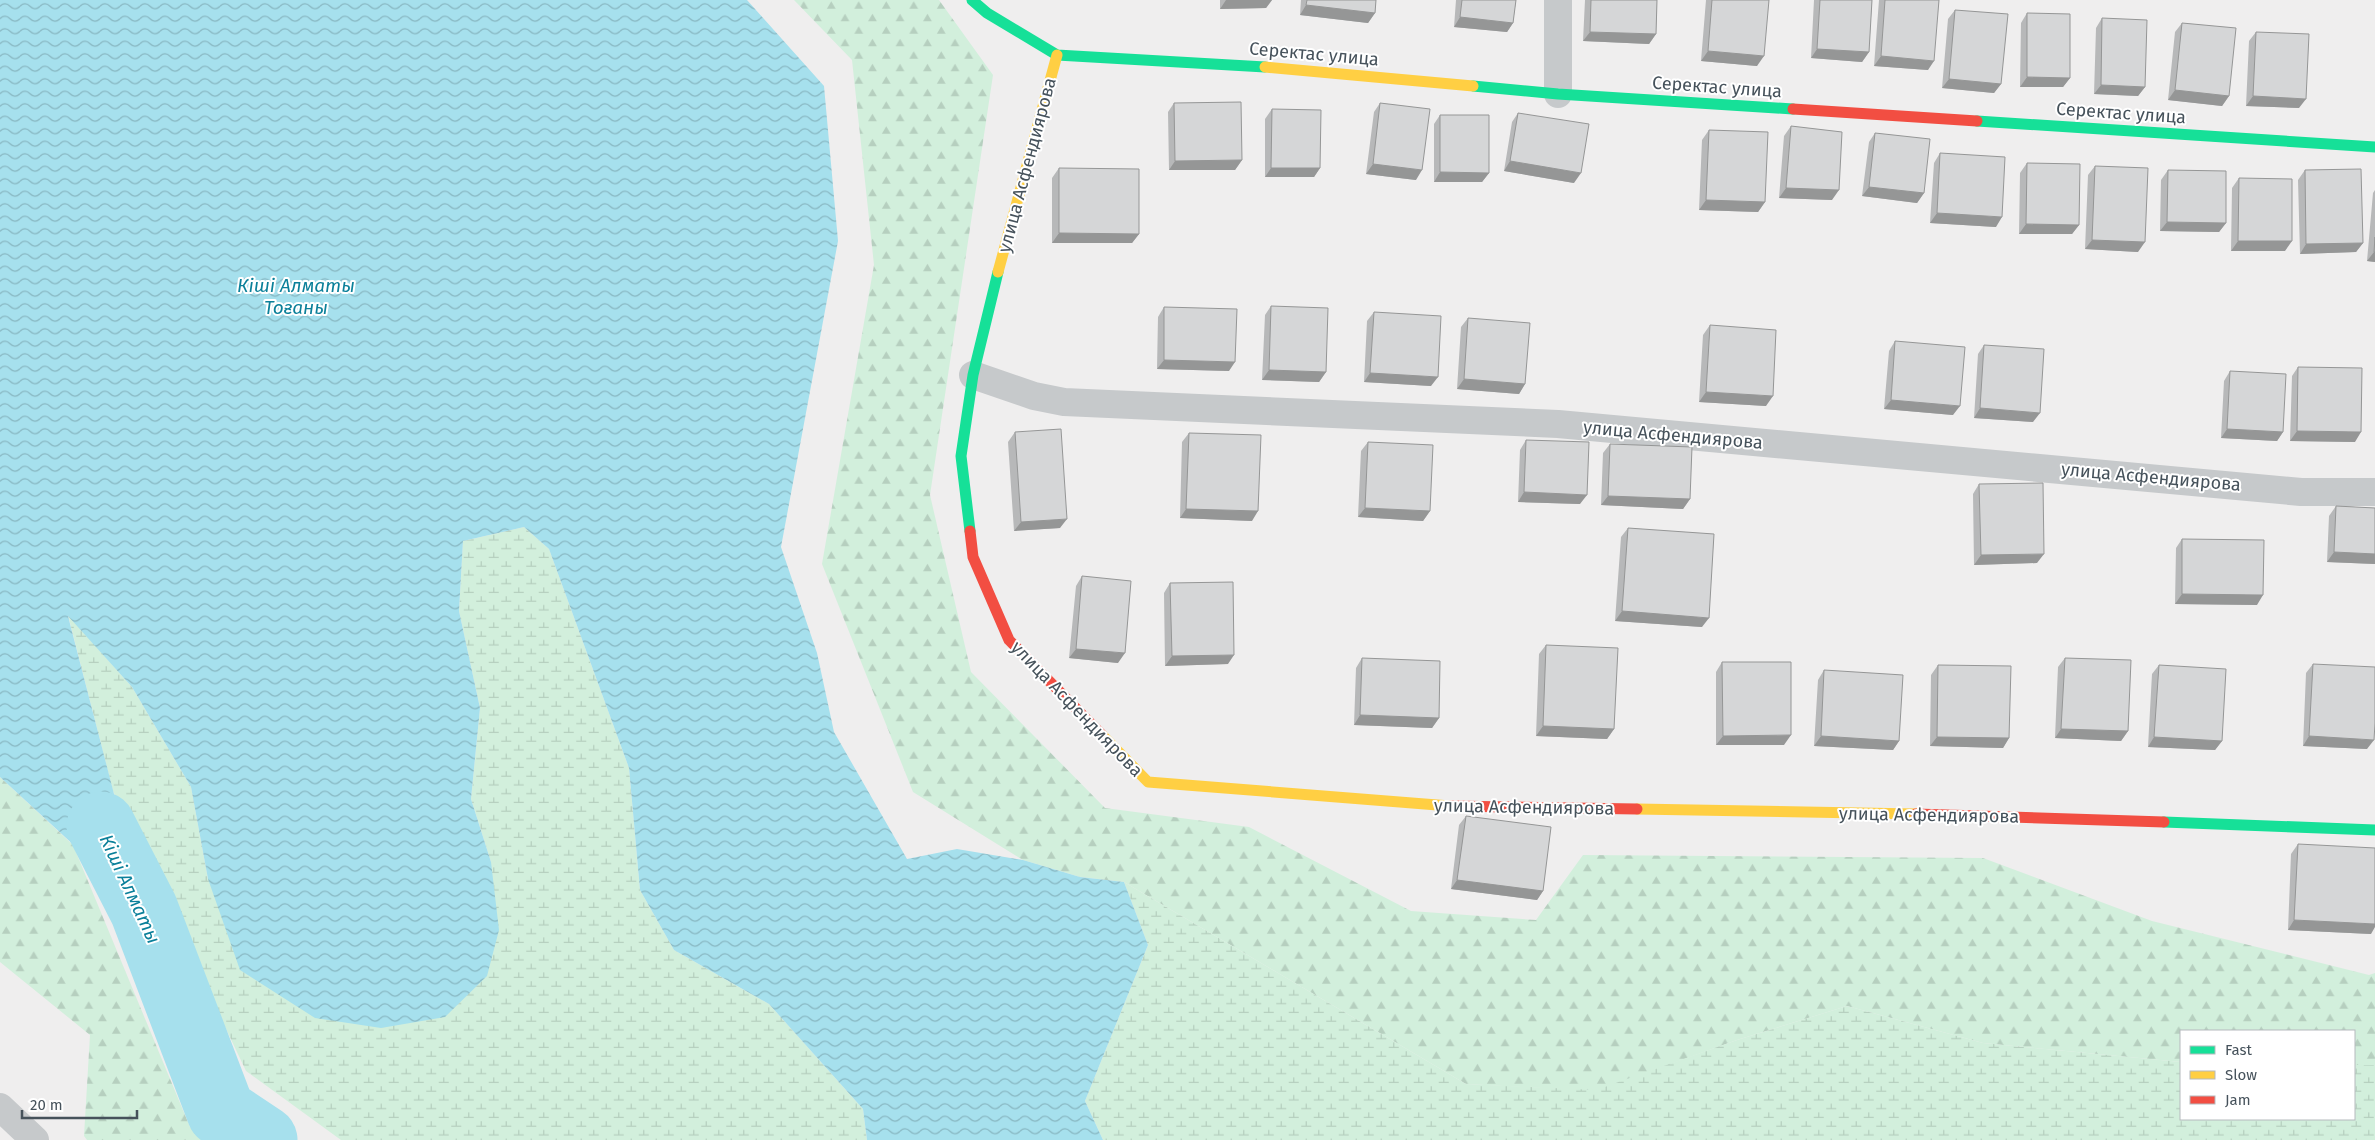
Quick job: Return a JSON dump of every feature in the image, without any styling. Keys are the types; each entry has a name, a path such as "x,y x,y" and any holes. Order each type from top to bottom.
{"street":[{"name":"улица Асфендиярова","path":"972,0 987,13 1057,54 1007,234 973,375 961,456 973,557 1009,640 1148,782 1432,806 1979,816 2375,830"},
{"path":"1558,0 1558,94"},
{"name":"Серектас улица","path":"1057,54 1274,66 1558,94 2375,147"},
{"name":"улица Асфендиярова","path":"973,375 1034,396 1064,402 1558,424 2301,492 2375,492"},
{"path":"0,1107 36,1140"}],"green space":[{"path":"794,0 939,0 993,75 930,495 971,672 1105,808 1249,827 1411,911 1536,920 1583,855 1983,858 2152,921 2369,975 2375,973 2375,1065 2355,1065 2355,1030 2180,1030 2180,1062 1983,1043 1847,1006 1737,1040 1596,1091 1466,1084 1124,882 1080,877 1023,860 913,792 822,564 874,265 852,60"},
{"path":"524,527 549,549 629,768 640,890 674,950 769,1004 863,1109 867,1140 341,1140 246,1071 113,791 68,615 132,687 191,787 208,879 491,862 471,799 480,708 459,611 463,541"},
{"path":"0,777 73,845 190,1127 209,1140 87,1140 84,1136 90,1035 0,962"},
{"path":"1124,882 1466,1084 1596,1090 1737,1040 1847,1006 1983,1043 2180,1062 2180,1120 2355,1120 2355,1065 2375,1065 2375,1140 1103,1140 1085,1101 1148,945"}],"water":[{"name":"Кіші Алматы Тоғаны","path":"0,0 747,0 824,86 838,241 781,547 817,653 834,732 907,859 957,849 1023,860 1080,877 1124,882 1148,945 1085,1101 1103,1140 867,1140 863,1109 769,1004 674,950 640,890 629,768 549,549 524,527 463,541 459,611 480,708 471,799 491,862 499,930 487,976 445,1017 381,1028 315,1018 240,970 208,879 191,787 132,687 68,616 144,910 0,777"}],"building":[{"path":"1307,0 1376,0 1375,13 1306,5"},
{"path":"1462,0 1516,0 1513,23 1460,17"},
{"path":"1591,0 1657,0 1656,34 1590,32"},
{"path":"1712,0 1769,0 1764,56 1708,51"},
{"path":"1820,0 1872,0 1869,52 1817,49"},
{"path":"1885,0 1939,0 1934,61 1881,56"},
{"path":"1955,10 2008,14 2001,84 1949,79"},
{"path":"2027,13 2070,14 2070,78 2027,77"},
{"path":"2102,18 2147,20 2145,87 2101,85"},
{"path":"2182,23 2236,28 2229,96 2175,90"},
{"path":"2256,32 2309,34 2306,99 2253,96"},
{"path":"1241,102 1242,160 1175,161 1174,103"},
{"path":"1380,103 1430,109 1422,170 1373,164"},
{"path":"1272,109 1321,110 1320,168 1271,168"},
{"path":"1518,113 1589,124 1581,173 1510,161"},
{"path":"1440,115 1489,115 1489,173 1440,172"},
{"path":"1791,126 1842,132 1839,190 1786,188"},
{"path":"1709,130 1768,132 1765,202 1706,200"},
{"path":"1875,133 1930,139 1924,193 1869,187"},
{"path":"1940,153 2005,157 2002,217 1937,213"},
{"path":"2027,163 2080,164 2079,225 2026,224"},
{"path":"2095,166 2148,168 2145,242 2092,240"},
{"path":"1059,168 1139,169 1139,234 1059,233"},
{"path":"2361,169 2363,243 2306,244 2305,170"},
{"path":"2168,170 2226,171 2226,223 2167,222"},
{"path":"2239,178 2292,179 2292,241 2238,241"},
{"path":"1271,306 1328,308 1326,372 1269,370"},
{"path":"1164,307 1237,309 1235,362 1164,360"},
{"path":"1374,312 1441,316 1438,377 1370,373"},
{"path":"1468,318 1530,323 1525,384 1464,379"},
{"path":"1710,325 1776,330 1773,396 1706,392"},
{"path":"1895,341 1965,347 1960,406 1891,400"},
{"path":"1984,345 2044,349 2040,413 1980,408"},
{"path":"2298,367 2362,368 2361,432 2297,431"},
{"path":"2230,371 2286,374 2283,432 2227,429"},
{"path":"1061,429 1067,519 1021,522 1015,432"},
{"path":"1189,433 1261,435 1258,511 1186,509"},
{"path":"1526,440 1589,442 1587,495 1524,492"},
{"path":"1368,442 1433,445 1430,511 1365,508"},
{"path":"1610,444 1692,447 1690,499 1608,496"},
{"path":"2043,483 2044,554 1981,555 1979,484"},
{"path":"2336,506 2375,508 2375,554 2334,552"},
{"path":"1628,528 1714,534 1709,618 1622,611"},
{"path":"2182,539 2264,540 2263,595 2182,594"},
{"path":"1082,576 1131,581 1125,653 1076,649"},
{"path":"1233,582 1234,655 1172,656 1170,583"},
{"path":"1546,645 1618,648 1614,729 1543,726"},
{"path":"1362,658 1440,661 1439,718 1360,715"},
{"path":"2065,658 2131,660 2128,731 2061,729"},
{"path":"1722,662 1791,662 1791,735 1723,736"},
{"path":"2313,664 2375,667 2374,740 2309,736"},
{"path":"1938,665 2011,666 2009,738 1937,737"},
{"path":"2159,665 2226,669 2222,741 2154,737"},
{"path":"1824,670 1903,675 1899,741 1821,736"},
{"path":"1466,816 1551,827 1543,891 1457,880"},
{"path":"2298,844 2375,848 2375,924 2294,920"}],"waterway":[{"name":"Кіші Алматы","path":"101,826 144,910 221,1112 263,1140"}],"traffic: fast":[{"path":"972,0 987,13 1057,55 1265,67"},
{"path":"1473,86 1558,94 1793,109"},
{"path":"1977,121 2375,147"},
{"path":"970,531 961,456 973,375 998,272"},
{"path":"2164,822 2375,830"}],"traffic: slow":[{"path":"998,272 1057,55"},
{"path":"1265,67 1473,86"},
{"path":"1102,735 1148,782 1450,806"},
{"path":"1637,809 1916,814"}],"traffic: jam":[{"path":"1793,109 1977,121"},
{"path":"970,531 973,557 1009,640 1102,735"},
{"path":"1450,806 1637,809"},
{"path":"1916,814 2164,822"}]}
